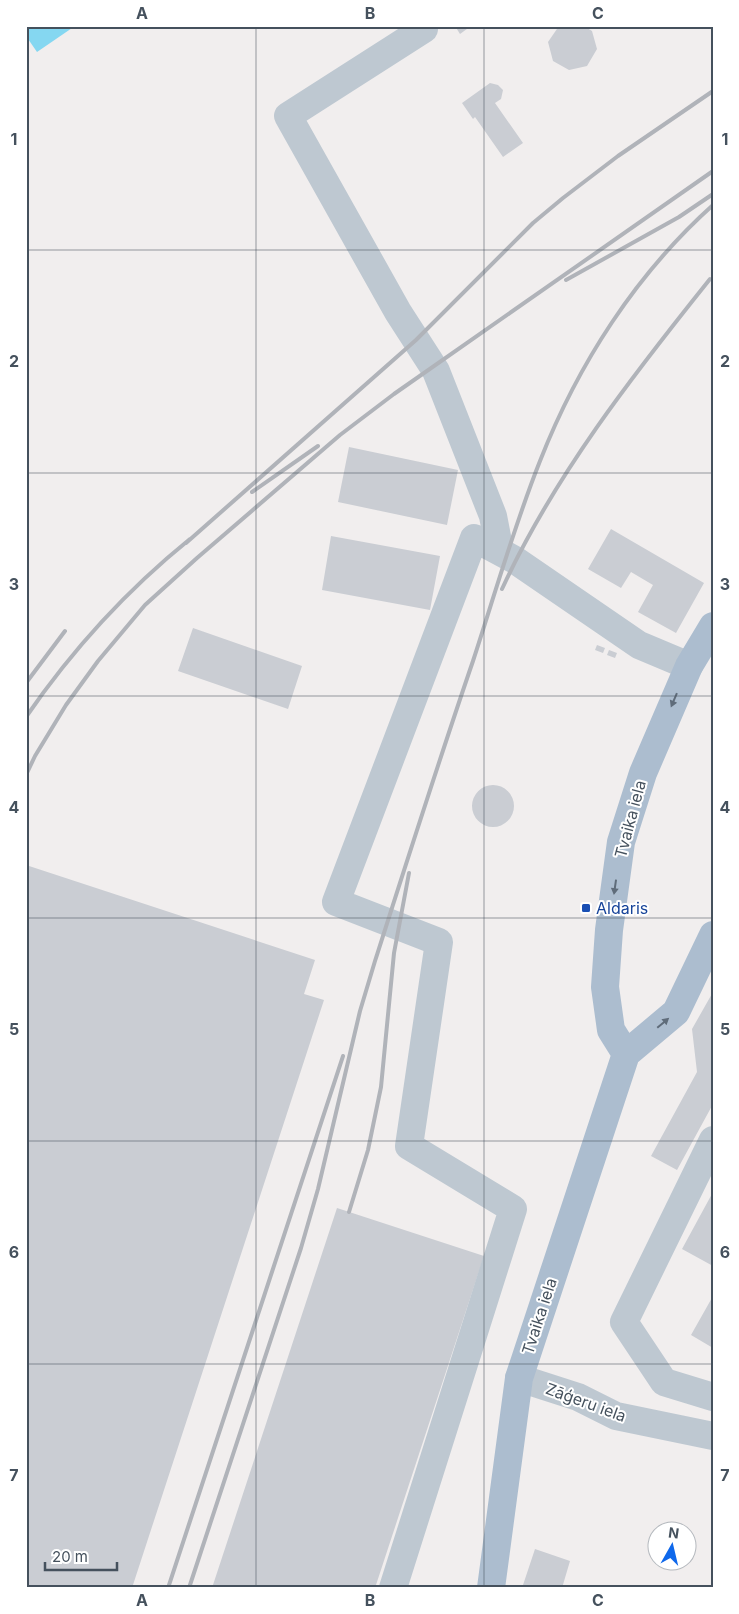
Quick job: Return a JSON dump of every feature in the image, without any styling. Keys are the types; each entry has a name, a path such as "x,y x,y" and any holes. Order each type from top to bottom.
{"main road":[{"name":"Tvaika iela","path":"491,1588 519,1378 626,1054 611,1030 605,986 609,930 621,842 643,773 689,666 713,626"},
{"path":"626,1054 676,1012 713,935"}],"street":[{"path":"423,26 424,28 288,116 398,312 436,371 493,516 500,552"},
{"path":"392,1588 513,1209 409,1146 439,942 336,902 474,538 515,560 639,645 689,666"},
{"path":"713,1140 624,1322 664,1382 713,1397"},
{"name":"Zāģeru iela","path":"519,1378 578,1397 616,1416 713,1436"}],"water":[{"path":"26,26 75,26 37,52 26,36"}],"building":[{"path":"455,26 471,26 460,34"},
{"path":"559,26 584,26 592,31 597,49 587,66 569,70 553,61 548,42"},
{"path":"490,83 498,85 503,90 501,99 495,103 523,143 503,157 475,117 473,119 462,103"},
{"path":"349,447 458,470 447,525 338,502"},
{"path":"611,529 704,583 676,633 638,612 653,585 631,572 621,588 588,569"},
{"path":"331,536 440,556 430,610 322,590"},
{"path":"193,628 302,666 288,709 178,671"},
{"path":"597,645 605,648 603,653 595,650"},
{"path":"609,650 617,653 615,658 607,655"},
{"path":"493,785 508,791 514,806 508,821 493,827 478,821 472,806 478,791"},
{"path":"26,865 315,960 304,994 324,1000 132,1588 26,1588"},
{"path":"713,992 713,1104 677,1170 651,1156 697,1072 692,1029"},
{"path":"713,1192 713,1266 682,1249"},
{"path":"337,1208 484,1256 375,1588 212,1588"},
{"path":"713,1296 713,1348 691,1335"},
{"path":"535,1549 570,1561 562,1588 522,1588"}],"railway":[{"path":"186,543 416,340 533,223 618,156 713,91"},
{"path":"26,775 35,756 66,705 98,661 145,605 197,558 340,435 394,394 713,171"},
{"path":"566,280 679,217 713,194"},
{"path":"189,1588 301,1248 318,1189 360,1011 375,961 513,535 540,461 572,390 612,322 659,260 713,205"},
{"path":"502,589 523,547 570,467 624,389 710,279"},
{"path":"252,492 318,446"},
{"path":"26,717 62,668 102,622 144,579 190,539"},
{"path":"26,683 65,631"},
{"path":"349,1212 368,1150 381,1087 394,953 409,873"},
{"path":"168,1588 343,1056"}],"place":[{"name":"Aldaris","path":"586,908"}]}
